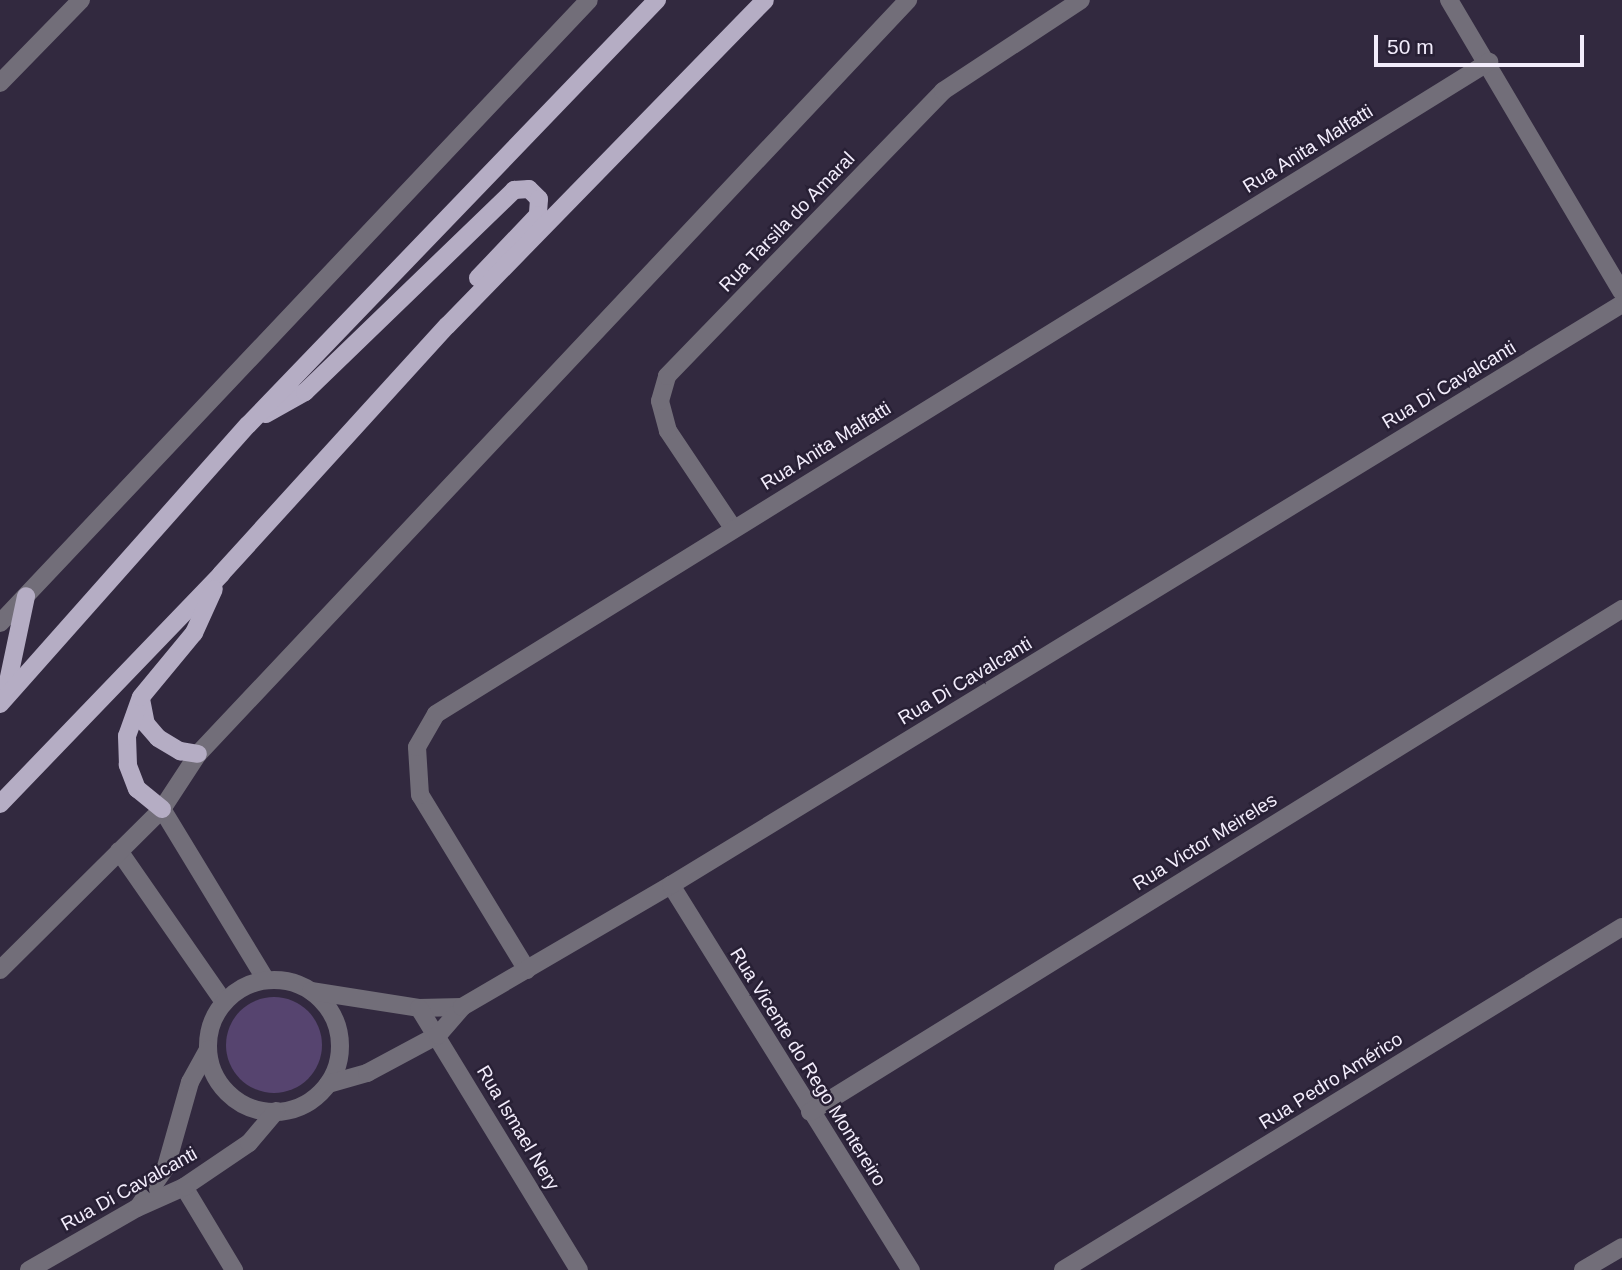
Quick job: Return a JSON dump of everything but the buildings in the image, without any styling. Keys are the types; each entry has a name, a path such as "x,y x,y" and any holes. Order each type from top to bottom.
{"main road":[{"path":"2,701 247,425 657,0"},
{"path":"0,804 221,574 447,326 765,0"},
{"path":"247,425 305,392 478,222 514,190 529,189 539,200 538,215 465,293 447,326"},
{"path":"162,809 137,789 128,765 127,736 141,697 194,633 221,574"},
{"path":"2,701 26,596"},
{"path":"141,697 146,724 158,738 180,751 198,754"}],"street":[{"path":"0,83 81,0"},
{"path":"0,623 589,0"},
{"path":"0,970 162,809 198,754 908,0"},
{"name":"Rua Tarsila do Amaral","path":"733,528 668,430 660,401 667,376 943,91 1081,0"},
{"path":"1449,0 1489,62 1622,292"},
{"name":"Rua Anita Malfatti","path":"527,970 419,796 414,763 420,738 443,707 1489,62"},
{"name":"Rua Di Cavalcanti","path":"328,1084 366,1073 438,1035 462,1007 671,885 1622,304"},
{"name":"Rua Victor Meireles","path":"810,1112 1622,608"},
{"path":"162,809 266,980"},
{"path":"119,851 224,1002"},
{"name":"Rua Vicente do Rego Montereiro","path":"671,885 810,1112 911,1270"},
{"name":"Rua Pedro Américo","path":"1063,1270 1622,927"},
{"path":"137,1208 166,1167 190,1082 208,1050 214,1016 224,1002 251,984 266,980 290,982 310,991 419,1009 462,1007"},
{"path":"208,1050 212,1070 230,1094 256,1109 276,1111 296,1108 328,1084 338,1060 339,1034 324,1003 310,991"},
{"name":"Rua Ismael Nery","path":"419,1009 438,1035 579,1270"},
{"name":"Rua Di Cavalcanti","path":"29,1270 137,1208 184,1187 249,1143 276,1111"},
{"path":"184,1187 234,1270"},
{"path":"1583,1270 1622,1247"}],"shaded area":[{"path":"265,997 283,997 301,1005 314,1018 322,1036 319,1064 301,1085 283,1093 265,1093 247,1085 234,1072 226,1054 226,1036 234,1018 247,1005"}]}
